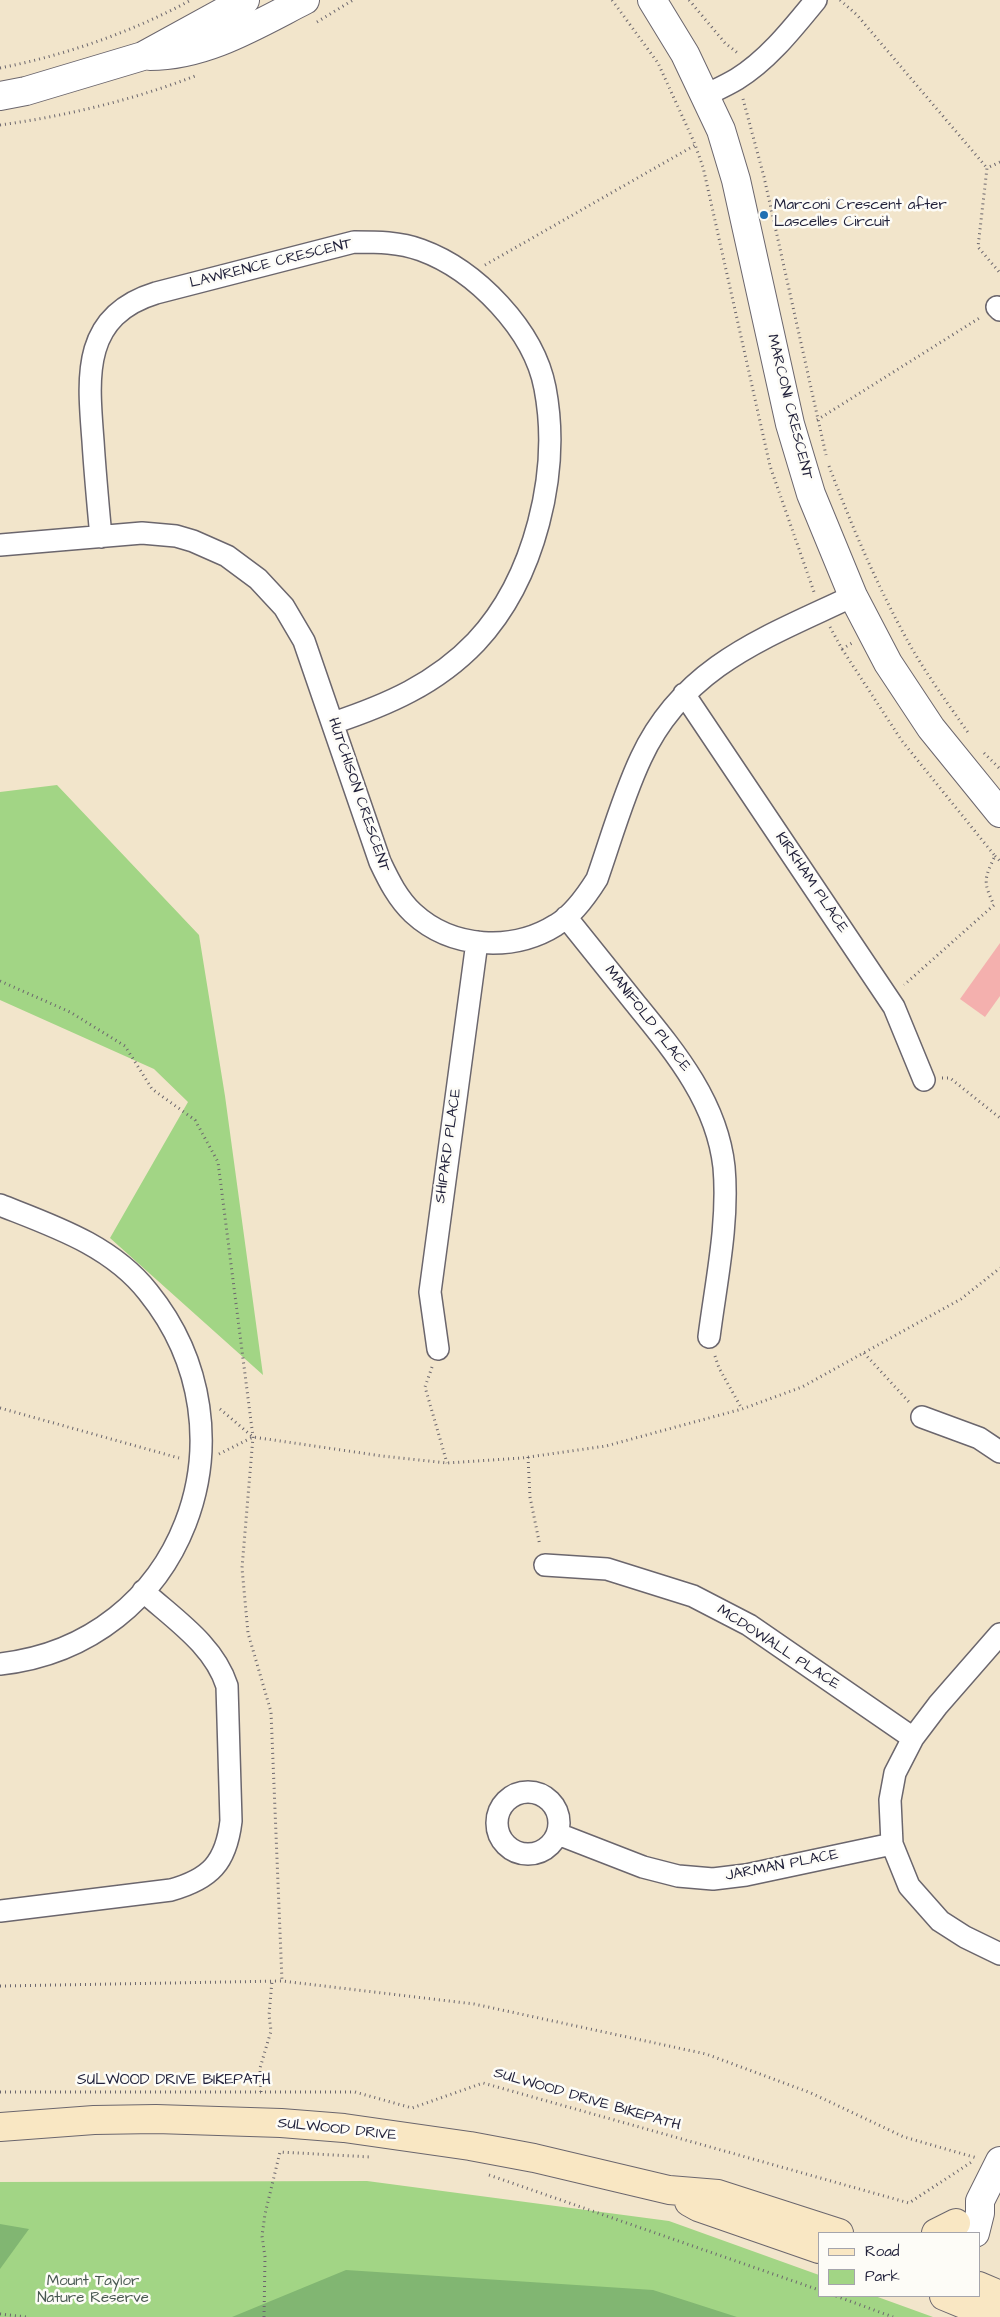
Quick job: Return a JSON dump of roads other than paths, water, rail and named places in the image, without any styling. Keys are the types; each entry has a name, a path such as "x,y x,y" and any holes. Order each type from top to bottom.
{"main road":[{"name":"SULWOOD DRIVE","path":"0,2127 94,2120 156,2118 281,2123 344,2128 525,2156 669,2190 718,2194 837,2232"},
{"name":"SULWOOD DRIVE","path":"669,2190 698,2207 818,2249"},
{"path":"980,2286 1000,2295"},
{"path":"946,2297 995,2317"}],"street":[{"path":"0,96 26,91 143,56 245,0"},
{"path":"143,56 172,56 199,50 248,29 305,0"},
{"name":"MARCONI CRESCENT","path":"652,0 681,47 706,95 721,130 736,180 793,434 811,494 853,596 888,664 931,728 1000,813"},
{"path":"706,95 749,70 794,27 816,0"},
{"name":"LAWRENCE CRESCENT","path":"100,537 89,373 96,344 102,332 120,311 143,297 156,293 354,242 388,242 405,245 422,250 456,267 467,275 500,304 523,335 545,388 549,440 546,483 534,540 516,584 490,624 469,648 441,673 422,686 381,707 333,723"},
{"name":"HUTCHISON CRESCENT","path":"0,545 142,533 176,536 194,541 227,556 258,579 284,607 304,641 380,862 393,889 412,913 450,936 476,942 501,944 525,940 557,925 588,893 597,879 640,758 660,724 684,694 714,667 749,646 853,596"},
{"name":"KIRKHAM PLACE","path":"684,694 888,999 924,1080"},
{"name":"MANIFOLD PLACE","path":"566,917 675,1052 707,1107 715,1126 724,1166 725,1206 708,1337"},
{"name":"SHIPARD PLACE","path":"438,1349 430,1292 476,942"},
{"path":"0,1205 80,1238 116,1261 147,1290 163,1312 184,1349 193,1373 201,1414 201,1464 196,1493 183,1531 170,1555 144,1591 109,1623 68,1646 18,1662 0,1664"},
{"path":"922,1417 979,1438 1000,1452"},
{"name":"MCDOWALL PLACE","path":"545,1565 607,1569 693,1596 749,1625 913,1738"},
{"path":"0,1911 171,1890 194,1884 214,1868 221,1858 230,1834 231,1821 226,1686 221,1669 204,1646 144,1591"},
{"path":"1000,1634 938,1705 913,1738 895,1773 890,1800 892,1844 909,1886 928,1910 940,1921 965,1937 1000,1954"},
{"name":"JARMAN PLACE","path":"558,1834 643,1867 678,1876 713,1879 746,1875 892,1844"},
{"path":"954,2231 960,2215 980,2201 991,2162"}],"place":[{"name":"Marconi Crescent after Lascelles Circuit","path":"764,215"}],"park label":[{"name":"Mount Taylor Nature Reserve","path":"93,2290"}]}
